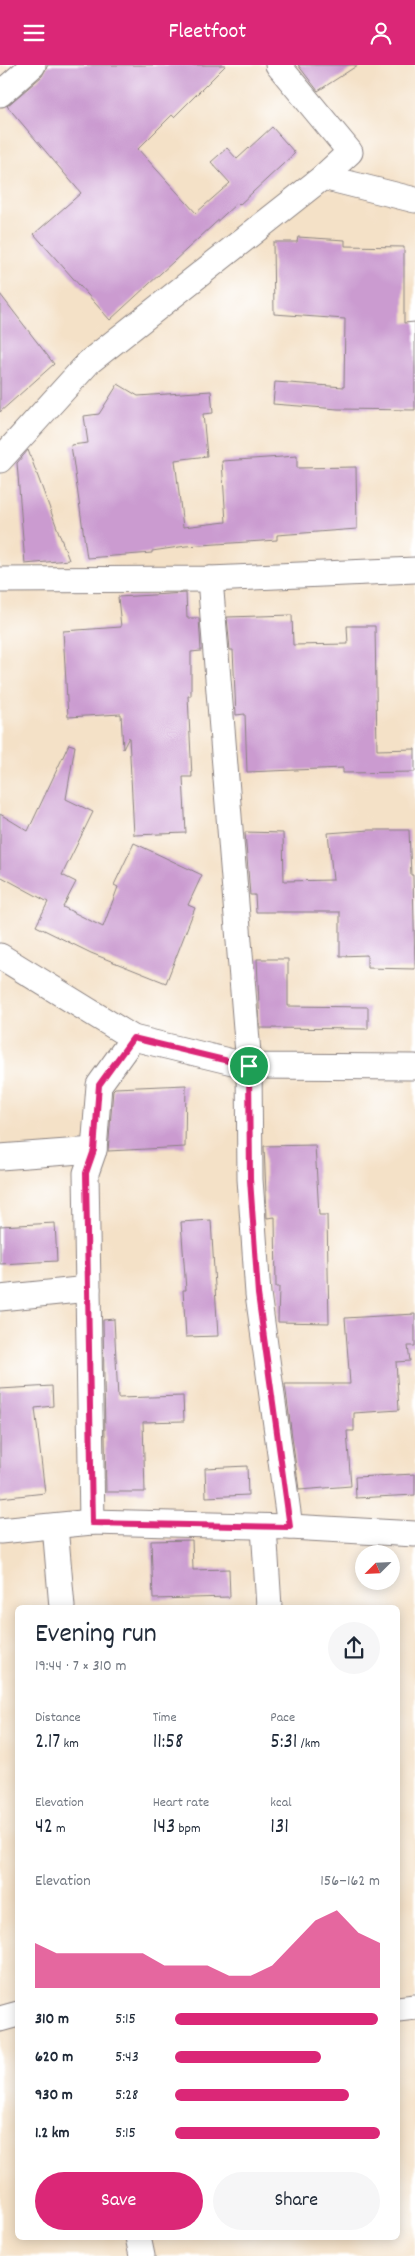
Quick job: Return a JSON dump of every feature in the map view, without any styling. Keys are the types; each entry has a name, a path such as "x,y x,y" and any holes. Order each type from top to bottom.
{"street":[{"path":"0,94 33,65"},
{"path":"0,460 89,362 323,177 350,152 278,65"},
{"path":"323,177 415,200"},
{"path":"0,580 210,579 415,570"},
{"path":"210,579 249,1066 250,1179 258,1294 290,1527"},
{"path":"0,956 133,1038 249,1066 415,1067"},
{"path":"92,1523 86,1173 94,1150 99,1085 133,1038"},
{"path":"0,1157 94,1150"},
{"path":"0,1298 88,1289"},
{"path":"0,1531 92,1523 290,1527 415,1535"},
{"path":"55,1526 62,1605"},
{"path":"264,1527 269,1605"},
{"path":"400,2009 415,2007"},
{"path":"0,2019 15,2014"},
{"path":"139,2240 142,2256"}],"building":[{"path":"48,65 226,65 174,117 172,115 138,149 196,213 230,183 211,162 227,148 237,159 272,127 295,153 239,205 237,203 110,320 34,234 81,193 7,106 42,76"},
{"path":"298,65 358,65 318,91"},
{"path":"298,237 345,240 345,246 404,247 404,323 415,322 415,410 338,409 273,404 275,382 344,387 345,319 274,314 273,242 297,242"},
{"path":"0,294 54,364 0,412"},
{"path":"118,384 138,396 211,391 213,413 203,414 207,456 175,460 183,527 226,522 222,461 297,456 297,468 356,467 357,529 277,535 277,540 186,546 152,551 152,553 87,558 71,445 88,443 84,416 99,414"},
{"path":"28,450 69,560 25,564 17,463"},
{"path":"186,593 187,618 199,618 201,651 191,652 191,696 188,696 192,777 183,777 186,833 134,835 129,737 123,749 121,714 68,717 63,631 121,627 118,597"},
{"path":"292,615 293,645 348,644 347,626 375,626 377,750 415,749 415,772 343,773 343,768 247,772 245,714 236,715 233,650 230,650 227,617"},
{"path":"69,744 75,746 66,799 93,812 62,875 76,882 63,907 103,927 118,887 114,885 134,843 202,875 188,905 195,908 166,983 91,953 36,926 48,902 0,876 0,814 28,831"},
{"path":"409,830 411,875 413,875 415,969 367,968 367,955 340,956 340,912 256,912 255,895 250,895 245,832 283,833 284,881 333,880 328,833"},
{"path":"257,959 288,959 288,1006 368,1007 368,1029 260,1028"},
{"path":"186,1085 185,1147 108,1151 113,1090 115,1088"},
{"path":"315,1145 319,1215 327,1215 329,1323 278,1322 279,1287 276,1287 275,1217 267,1218 264,1146"},
{"path":"211,1220 218,1336 186,1337 183,1290 186,1290 181,1222"},
{"path":"55,1223 57,1261 0,1264 0,1226"},
{"path":"415,1314 415,1346 408,1346 410,1361 396,1362 399,1410 354,1413 354,1431 347,1431 351,1486 299,1490 285,1384 350,1384 345,1318"},
{"path":"114,1319 118,1398 183,1396 184,1421 143,1422 145,1492 106,1492 103,1320"},
{"path":"52,1386 53,1406 35,1408 45,1493 0,1498 0,1389"},
{"path":"247,1466 248,1495 206,1497 205,1468"},
{"path":"415,1474 415,1495 356,1498 355,1477"},
{"path":"192,1540 193,1570 229,1569 230,1597 153,1599 151,1541"}],"route":[{"path":"133,1038 249,1066 250,1179 258,1294 290,1527 92,1523 86,1173 94,1150 99,1085 133,1038"}]}
